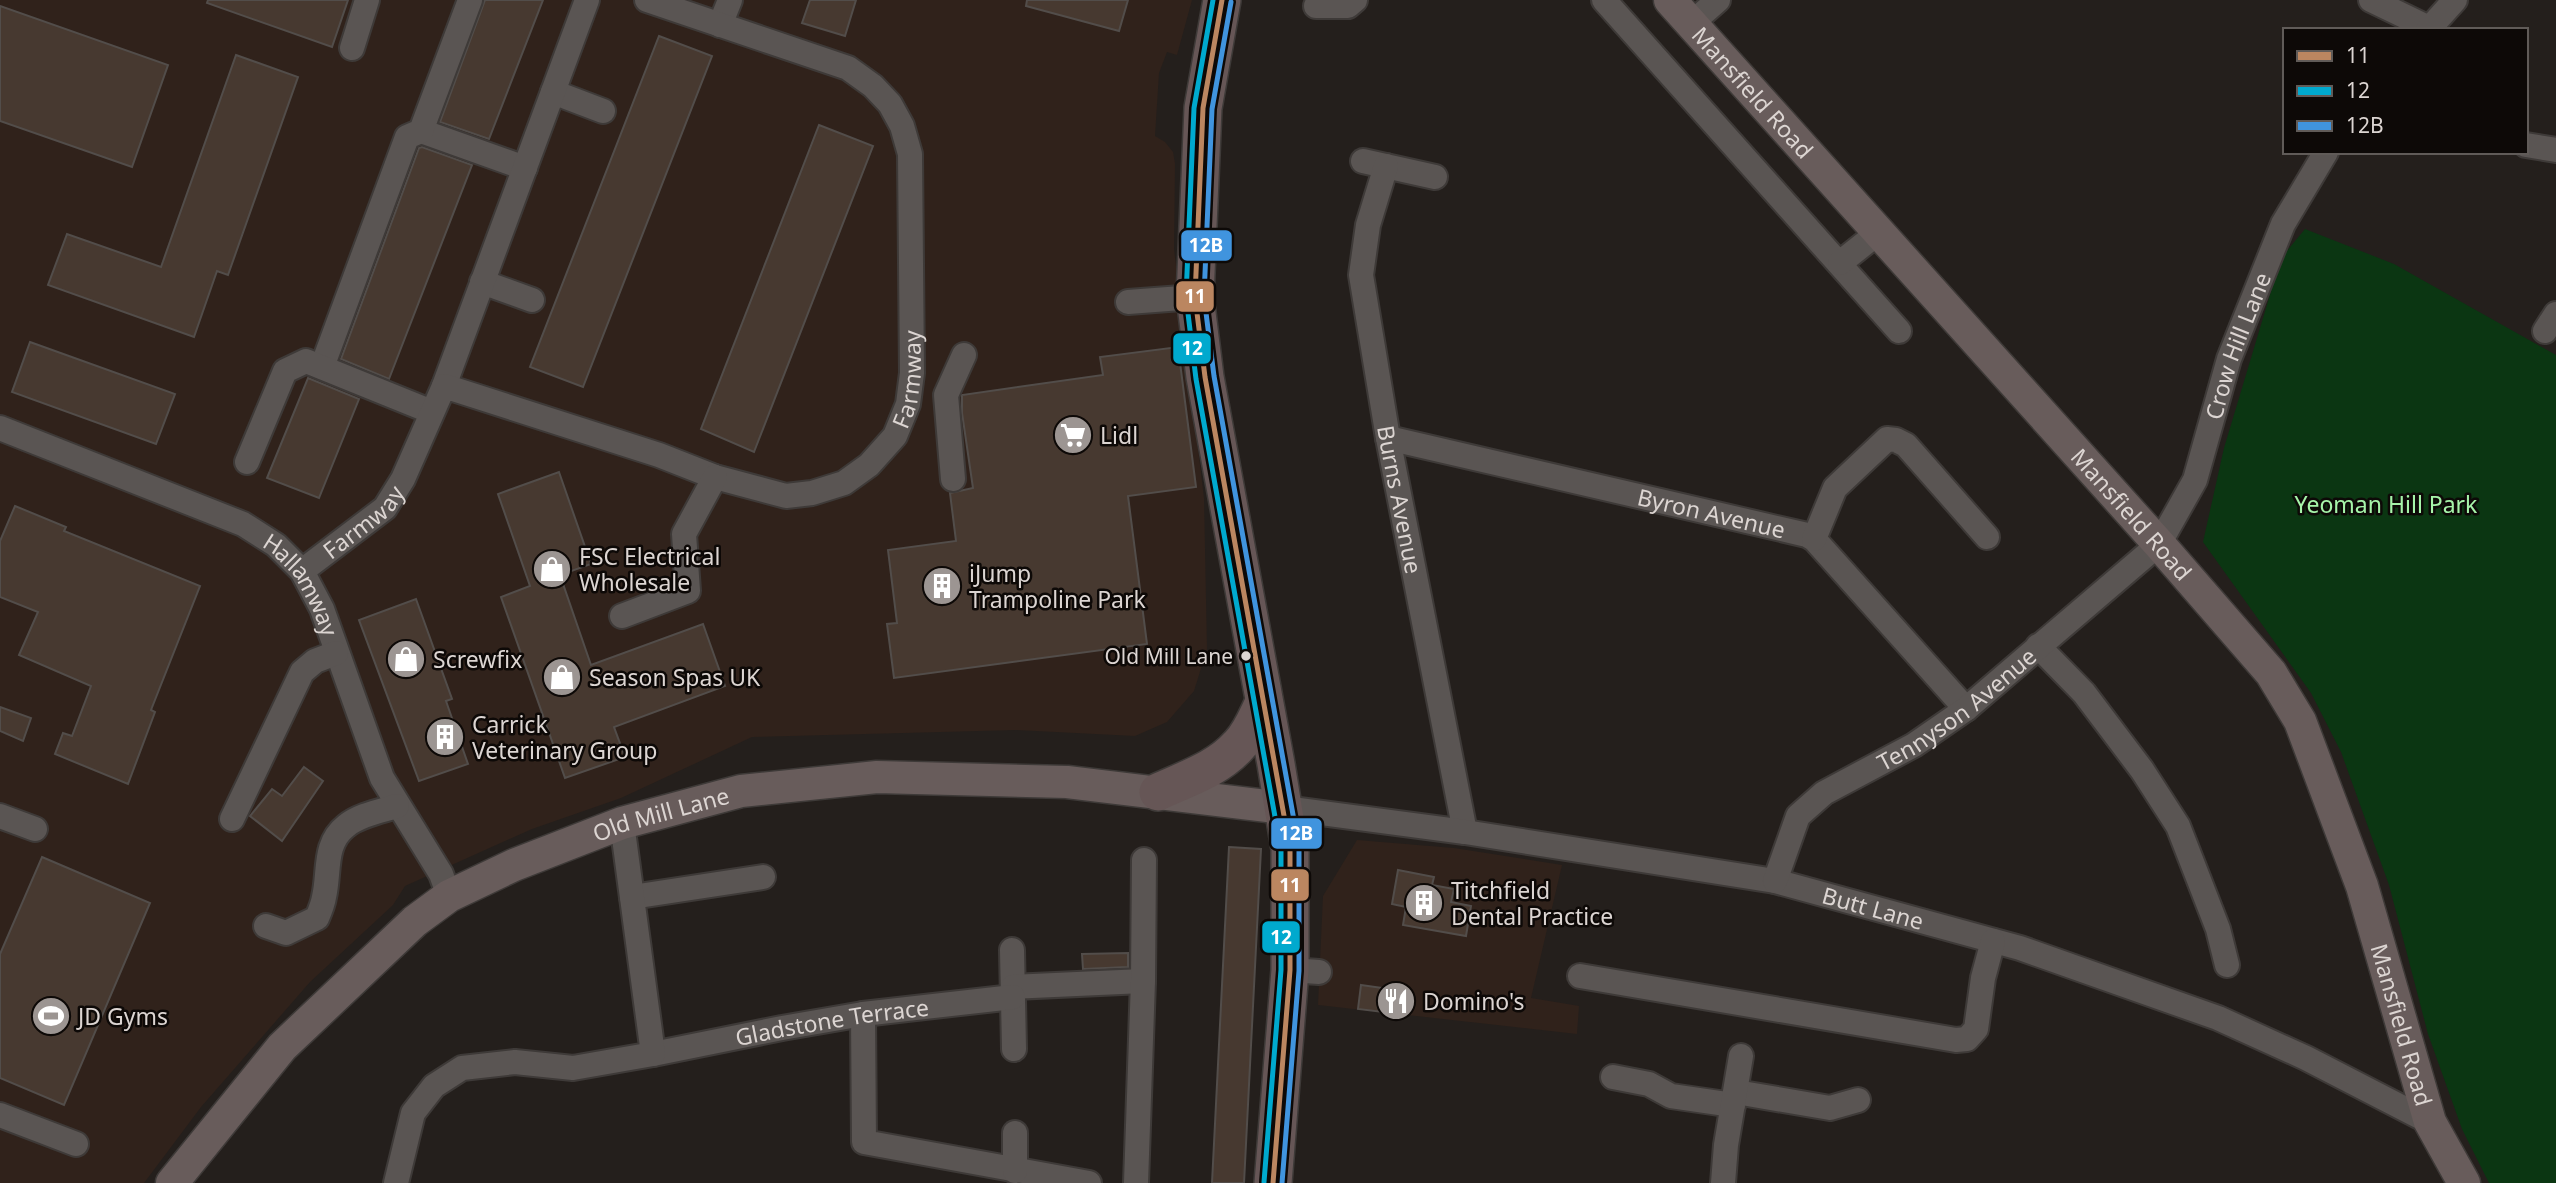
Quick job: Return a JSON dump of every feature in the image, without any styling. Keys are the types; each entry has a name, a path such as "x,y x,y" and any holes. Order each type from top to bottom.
{"highway":[{"path":"1222,0 1203,108 1195,297 1205,377 1284,808 1304,971 1273,1183"},
{"path":"1158,792 1216,765 1230,754 1249,733 1264,702"}],"main road":[{"name":"Mansfield Road","path":"1670,0 2159,544 2271,673 2300,721 2362,886 2430,1122 2465,1183"},
{"name":"Old Mill Lane","path":"172,1183 282,1047 415,921 449,896 514,865 622,823 741,792 877,776 1067,782 1284,808"}],"street":[{"path":"352,48 367,0"},
{"path":"421,131 470,0"},
{"name":"Farmway","path":"302,571 385,508 403,479 444,386 587,0"},
{"name":"Farmway","path":"444,386 659,455 715,477 786,496 812,493 844,483 869,465 895,436 908,404 912,373 910,154 902,126 890,104 873,86 848,68 647,0"},
{"path":"720,25 730,0"},
{"path":"1316,6 1348,6 1355,0"},
{"path":"1604,0 1899,331"},
{"path":"1692,23 1718,0"},
{"path":"2371,0 2427,28"},
{"path":"2430,28 2455,0"},
{"path":"553,92 603,111"},
{"path":"322,367 407,137 421,131 525,168"},
{"path":"2528,145 2556,150"},
{"name":"Crow Hill Lane","path":"2159,544 2194,480 2230,359 2283,224 2325,154"},
{"name":"Burns Avenue","path":"1435,177 1375,163 1361,275 1388,438 1465,832"},
{"path":"1840,263 1879,232"},
{"path":"482,282 532,300"},
{"path":"1128,302 1195,297"},
{"path":"953,479 946,395 964,355"},
{"path":"247,462 285,371 306,360 432,412"},
{"name":"Hallamway","path":"0,428 243,524 276,545 302,571 322,609 382,778 441,874 449,896"},
{"name":"Byron Avenue","path":"1388,438 1807,535 1814,539 1966,709"},
{"path":"1814,539 1835,488 1888,439 1906,445 1987,537"},
{"path":"622,616 688,591 684,534 715,477"},
{"name":"Tennyson Avenue","path":"1775,881 1798,816 1824,793 1914,745 1966,709 2159,544"},
{"path":"2038,646 2084,693 2142,770 2178,826 2215,921 2227,965"},
{"path":"232,819 303,672 315,661 336,653"},
{"path":"266,926 286,933 317,918 324,896 326,866 332,842 346,825 397,806"},
{"name":"Butt Lane","path":"1284,808 1465,832 1775,881 1993,941 2218,1018 2306,1058 2430,1122"},
{"path":"0,816 35,829"},
{"path":"622,823 653,1054"},
{"path":"1136,1183 1144,860"},
{"path":"632,897 764,877"},
{"path":"1580,975 1956,1040 1967,1039 1976,1029 1983,978 1993,941"},
{"path":"1012,950 1014,1049"},
{"name":"Gladstone Terrace","path":"396,1183 413,1112 434,1086 462,1068 515,1062 573,1068 863,1014 1013,992 1143,981"},
{"path":"863,1014 864,1142 1089,1183"},
{"path":"1723,1183 1741,1056"},
{"path":"1613,1077 1649,1084 1671,1096 1734,1098 1830,1108 1858,1100"},
{"path":"0,1115 76,1144"},
{"path":"1015,1133 1015,1171"}],"shaded area":[{"path":"0,0 1192,0 1177,55 1167,52 1159,73 1155,136 1165,142 1173,152 1175,164 1174,249 1204,498 1207,649 1194,691 1167,722 1135,736 1016,730 752,737 621,798 532,829 405,886 393,905 310,982 201,1107 144,1183 0,1183"},
{"path":"1357,840 1454,848 1562,865 1531,998 1579,1006 1577,1034 1318,1005 1323,896"}],"green space":[{"name":"Yeoman Hill Park","path":"2305,229 2394,264 2556,355 2556,1183 2489,1183 2462,1129 2428,1034 2389,885 2341,752 2311,693 2203,542 2224,448 2281,258"}],"building":[{"path":"208,0 348,0 332,47 207,3"},
{"path":"485,0 543,0 489,139 440,122"},
{"path":"810,0 856,0 845,36 802,23"},
{"path":"1027,0 1128,0 1119,31 1026,6"},
{"path":"0,6 168,65 132,167 0,121"},
{"path":"659,36 712,56 583,387 530,367"},
{"path":"236,55 298,77 228,275 217,271 194,337 48,285 67,234 161,267"},
{"path":"819,125 873,146 754,452 701,429"},
{"path":"419,148 472,165 389,379 341,359"},
{"path":"30,342 175,394 156,444 12,392"},
{"path":"1178,347 1196,487 1128,496 1147,644 894,678 887,624 897,623 888,550 956,541 950,493 973,488 962,413 962,395 1103,375 1100,357"},
{"path":"308,378 359,399 319,498 267,478"},
{"path":"559,472 591,564 560,575 591,665 703,624 725,686 614,727 625,757 565,778 501,597 530,586 498,494"},
{"path":"15,506 66,527 64,531 200,586 151,710 155,712 128,784 55,754 63,733 72,736 91,686 19,655 38,612 0,597 0,541"},
{"name":"Screwfix","path":"416,599 452,699 446,701 468,764 419,781 359,620"},
{"path":"0,707 31,718 23,741 0,731"},
{"path":"304,767 323,781 282,841 250,816 272,789 282,796"},
{"path":"1229,847 1261,849 1244,1183 1212,1183"},
{"name":"JD Gyms","path":"42,857 150,903 64,1105 0,1078 0,954"},
{"name":"Titchfield Dental Practice","path":"1398,870 1434,877 1432,885 1454,889 1451,902 1471,906 1466,936 1403,925 1406,907 1392,904"},
{"path":"1128,953 1128,967 1083,969 1082,954"},
{"name":"Domino's","path":"1361,985 1411,992 1407,1015 1358,1009"}],"transit line":[{"name":"12","path":"1213,0 1194,108 1186,297 1196,379 1281,850 1281,970 1264,1182"},
{"name":"11","path":"1222,0 1203,108 1195,297 1205,377 1290,849 1290,970 1273,1183"},
{"name":"12B","path":"1231,2 1212,109 1204,297 1214,376 1299,848 1299,971 1282,1183"}],"place":[{"name":"Lidl","path":"1073,435"},
{"name":"FSC Electrical Wholesale","path":"552,569"},
{"name":"iJump Trampoline Park","path":"942,586"},
{"name":"Old Mill Lane","path":"1246,656"},
{"name":"Screwfix","path":"406,659"},
{"name":"Season Spas UK","path":"562,677"},
{"name":"Carrick Veterinary Group","path":"445,737"},
{"name":"Titchfield Dental Practice","path":"1424,903"},
{"name":"Domino's","path":"1396,1001"},
{"name":"JD Gyms","path":"51,1016"}]}
